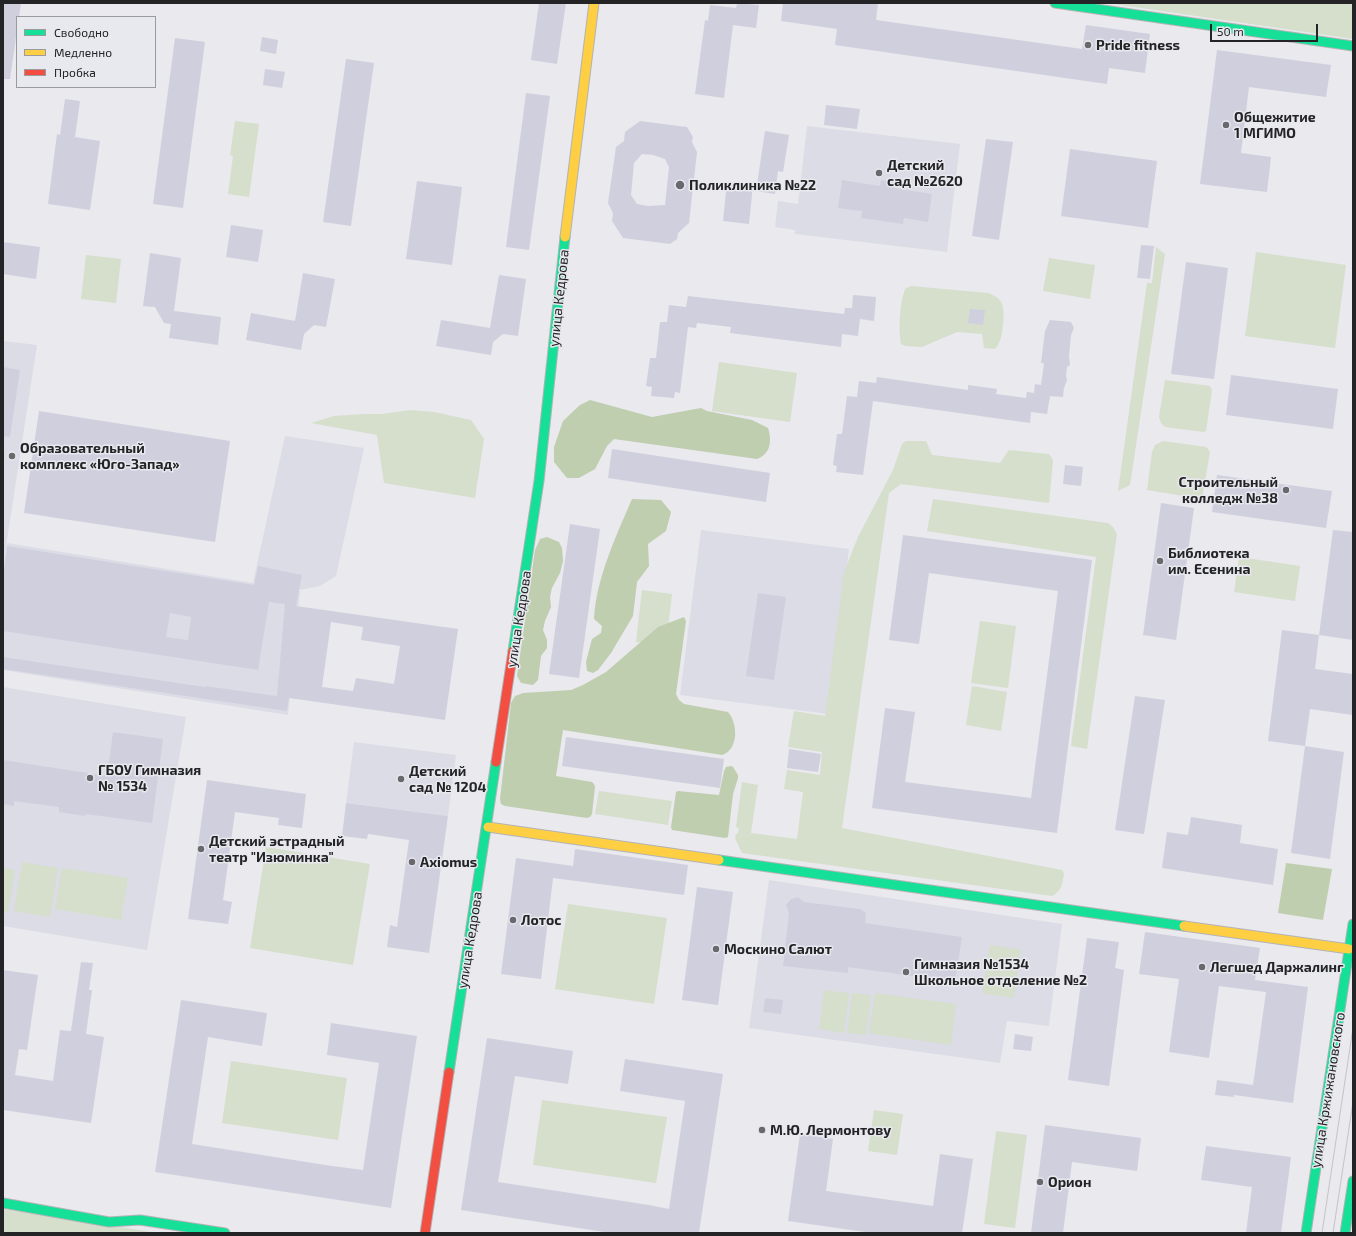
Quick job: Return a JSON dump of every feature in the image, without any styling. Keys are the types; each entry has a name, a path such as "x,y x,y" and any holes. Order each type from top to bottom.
{"street":[{"name":"улица Кедрова","path":"425,1233 540,481 561,266 594,3"},
{"path":"1056,3 1353,46"},
{"path":"488,826 1349,949"},
{"name":"улица Кржижановского","path":"1306,1233 1353,924"},
{"path":"1345,1233 1353,1181"},
{"path":"3,1203 109,1222 140,1220 225,1233"}],"shaded area":[{"name":"Детский сад №2620","path":"807,126 960,144 947,252 795,234 795,230 775,227 778,201 798,204"},
{"name":"Образовательный комплекс «Юго-Запад»","path":"3,341 37,345 3,566"},
{"path":"285,436 364,448 336,576 320,586 300,590 276,587 300,591 288,715 3,670 3,571 7,543 253,583"},
{"path":"701,530 849,549 828,714 680,695"},
{"name":"ГБОУ Гимназия № 1534","path":"3,687 186,717 147,950 3,926"},
{"name":"Детский сад № 1204","path":"354,742 456,755 448,816 346,803"},
{"name":"Гимназия №1534 Школьное отделение №2","path":"769,880 1062,924 1049,1026 1007,1021 1000,1063 749,1028"}],"green space":[{"path":"1107,3 1353,3 1353,39"},
{"path":"235,121 259,124 249,197 228,194 233,156 230,155"},
{"path":"1156,247 1165,254 1130,485 1118,491 1147,283 1152,283"},
{"path":"1256,252 1346,265 1335,348 1245,336"},
{"path":"86,255 121,259 116,303 81,299"},
{"path":"1049,258 1095,265 1090,299 1043,291"},
{"path":"911,286 988,293 997,297 1003,306 1004,317 998,346 994,349 984,348 982,334 957,332 922,347 905,346 901,344 900,323 902,301 905,289"},
{"path":"719,362 797,373 790,422 712,411"},
{"path":"1165,380 1210,386 1212,390 1206,431 1165,427 1161,423 1159,417"},
{"path":"590,400 652,417 701,408 707,411 752,420 768,428 770,442 768,450 762,457 757,459 614,439 607,446 595,469 579,478 567,478 554,462 554,447 563,421 580,405"},
{"path":"410,410 434,412 471,420 484,439 475,498 384,483 377,435 311,423 334,416 382,414"},
{"path":"906,441 926,441 932,455 1000,463 1009,450 1049,454 1053,460 1049,503 901,484 889,493 842,828 1062,870 1064,874 1061,887 1058,892 1052,896 742,853 735,838 739,828 736,827 742,782 758,785 751,833 797,839 803,792 784,789 787,770 820,775 822,752 788,747 794,711 825,716 844,572 858,537 893,470 902,444"},
{"path":"1163,441 1206,447 1208,449 1210,452 1202,499 1147,490 1152,452 1155,445"},
{"path":"632,499 661,500 671,512 666,531 648,544 649,566 637,582 633,616 611,653 598,670 593,673 587,671 586,662 592,639 601,633 602,626 594,619 599,589 608,558"},
{"path":"933,499 1108,523 1113,527 1117,534 1087,749 1071,746 1096,557 927,531"},
{"path":"547,537 559,542 562,548 563,561 560,573 552,588 550,597 551,607 543,630 547,640 547,648 541,656 538,680 533,685 521,683 517,676 535,550 540,539"},
{"path":"1239,557 1300,566 1295,601 1234,592"},
{"path":"642,590 672,594 666,645 636,642"},
{"path":"684,617 686,621 676,694 679,700 684,704 728,712 734,723 735,729 732,748 722,755 563,730 556,776 592,782 594,784 592,814 590,817 587,818 505,806 501,804 500,799 511,703 515,696 523,693 571,690 583,685 606,672 658,627"},
{"path":"980,621 1016,626 1008,688 971,683"},
{"path":"972,686 1007,692 1001,731 966,725"},
{"path":"731,766 738,775 738,778 733,794 728,837 725,838 672,830 671,827 676,792 719,795 724,771 726,767"},
{"path":"599,791 672,801 668,825 595,814"},
{"path":"266,847 370,864 353,965 250,948"},
{"path":"22,862 58,868 50,917 14,911"},
{"path":"1286,863 1332,869 1323,920 1278,913"},
{"path":"3,868 15,870 8,913 3,912"},
{"path":"62,868 128,878 121,920 55,909"},
{"path":"568,904 667,918 654,1004 555,989"},
{"path":"990,945 1021,950 1014,998 982,993"},
{"path":"824,990 849,993 844,1033 819,1029"},
{"path":"852,993 871,995 866,1035 847,1033"},
{"path":"875,993 956,1004 951,1045 869,1033"},
{"path":"231,1061 347,1078 338,1140 222,1123"},
{"path":"542,1100 667,1117 656,1183 533,1165"},
{"path":"874,1110 903,1114 897,1155 868,1151"},
{"path":"996,1131 1027,1135 1015,1228 984,1224"},
{"path":"3,1209 139,1230 158,1233 3,1233"}],"building":[{"path":"3,3 21,3 19,16 16,16 16,37 10,79 3,79"},
{"path":"539,3 566,3 557,64 531,60"},
{"path":"737,3 759,5 756,28 733,25 724,98 695,94 705,20 708,21 710,5 736,8"},
{"path":"783,3 878,3 876,20 1082,49 1086,25 1150,34 1145,73 1109,68 1107,84 835,45 837,29 781,21"},
{"path":"262,37 278,40 276,54 260,51"},
{"path":"175,38 205,42 183,208 153,204"},
{"name":"Общежитие 1 МГИМО","path":"1217,50 1331,65 1326,97 1249,87 1241,153 1271,157 1267,192 1200,184"},
{"path":"346,59 374,63 351,226 323,222"},
{"path":"265,69 285,72 282,88 263,85"},
{"path":"526,93 550,96 529,250 506,247"},
{"path":"65,99 80,101 75,137 100,141 90,210 48,204 57,134 60,135"},
{"path":"826,105 860,109 857,129 824,125"},
{"name":"Поликлиника №22","path":"640,121 687,127 693,137 692,142 697,152 689,223 678,233 677,239 670,244 623,238 612,221 613,213 608,203 616,147 624,141 625,132","holes":["642,154 653,155 665,159 669,167 665,205 648,206 637,204 631,195 634,163"]},
{"path":"765,131 789,135 783,172 778,171 775,194 756,191"},
{"path":"986,139 1013,142 999,240 972,236"},
{"path":"1070,149 1157,161 1148,228 1061,216"},
{"path":"842,180 880,186 881,180 895,182 894,188 932,194 928,222 904,218 903,224 861,218 862,211 838,208"},
{"path":"417,181 462,187 452,265 406,259"},
{"path":"727,182 753,185 749,224 723,221"},
{"path":"231,225 263,230 258,262 226,257"},
{"path":"3,242 40,247 36,279 3,274"},
{"path":"1141,245 1154,246 1150,279 1137,278"},
{"path":"150,253 181,258 174,311 221,317 218,345 169,338 171,324 164,323 155,307 143,306"},
{"path":"1186,262 1228,268 1214,379 1171,374"},
{"path":"303,273 335,279 326,327 314,325 304,334 301,350 246,340 251,313 295,321"},
{"path":"499,275 526,279 518,336 503,334 493,342 491,355 436,346 441,320 490,328"},
{"path":"853,295 876,297 874,321 860,319 858,336 842,334 841,347 730,333 731,327 697,323 696,328 688,327 680,393 675,392 674,398 651,396 652,387 646,386 650,358 656,358 660,322 667,322 669,305 686,307 688,296 844,314 845,308 852,308"},
{"path":"970,309 985,310 983,325 968,323"},
{"path":"1050,320 1071,322 1074,328 1071,335 1069,356 1070,365 1067,367 1067,380 1063,397 1050,396 1047,414 1031,412 1030,423 873,401 863,475 836,472 837,466 833,465 837,434 842,434 847,396 857,397 859,381 876,383 877,377 968,390 968,385 997,389 996,394 1026,398 1027,392 1034,393 1035,384 1041,385 1044,363 1041,363 1045,331"},
{"path":"3,367 20,370 10,437 3,436"},
{"path":"1231,375 1338,389 1333,429 1226,415"},
{"path":"39,411 230,441 215,542 24,513"},
{"path":"612,449 770,473 766,502 608,478"},
{"path":"1065,465 1083,467 1081,486 1063,484"},
{"path":"1217,475 1332,491 1326,528 1212,512"},
{"path":"1161,503 1194,508 1176,640 1143,635"},
{"path":"570,524 600,529 579,678 549,674"},
{"path":"1333,530 1353,532 1353,640 1319,635"},
{"path":"903,535 1092,560 1057,833 872,808 885,708 915,712 905,782 1031,798 1058,591 929,573 919,644 889,640"},
{"path":"7,546 254,585 258,566 302,575 296,606 458,629 445,720 289,698 287,711 3,669 3,657 205,687 277,696 285,604 269,602 258,670 3,631 3,579","holes":["170,613 191,617 188,640 166,637","331,622 363,627 361,640 400,646 394,684 356,678 353,691 322,687"]},
{"path":"758,593 786,597 774,680 746,676"},
{"path":"1282,630 1319,635 1315,669 1353,674 1353,715 1310,709 1305,746 1268,741"},
{"path":"1135,696 1165,700 1144,834 1115,830"},
{"path":"113,732 163,739 152,823 59,812 59,807 14,801 14,806 3,804 3,760 107,776"},
{"path":"566,737 724,759 720,788 562,766"},
{"path":"1305,746 1344,752 1330,859 1291,853"},
{"path":"789,749 821,754 818,772 787,768"},
{"path":"207,780 306,794 302,828 278,825 279,818 235,812 223,900 232,902 228,924 188,919"},
{"path":"346,803 448,816 429,953 387,947 390,925 397,927 409,840 368,834 367,839 342,836"},
{"path":"1191,817 1242,825 1240,843 1278,849 1273,885 1162,868 1167,832 1188,835"},
{"path":"575,849 688,865 684,895 553,878 541,979 501,974 516,858 573,866"},
{"path":"697,887 733,892 718,1005 682,1000"},
{"path":"798,897 804,902 860,909 866,913 865,923 962,937 955,982 848,967 848,973 783,966 789,913 786,905 791,899"},
{"path":"1145,932 1260,948 1255,980 1308,987 1293,1103 1234,1095 1234,1097 1215,1095 1217,1080 1253,1085 1266,992 1219,986 1209,1058 1169,1052 1179,979 1139,974"},
{"path":"1087,938 1119,942 1115,968 1124,970 1109,1086 1068,1080"},
{"path":"81,962 93,963 89,990 92,990 86,1034 104,1037 91,1123 3,1110 3,970 38,975 27,1050 19,1049 15,1075 53,1081 60,1030 71,1031"},
{"path":"765,998 783,1000 781,1014 763,1012"},
{"path":"181,1000 267,1013 262,1046 208,1037 192,1144 332,1166 363,1170 379,1063 327,1055 331,1023 417,1036 391,1208 155,1172"},
{"path":"1015,1034 1033,1037 1031,1051 1013,1049"},
{"path":"487,1038 573,1051 568,1084 515,1076 498,1182 669,1209 685,1101 620,1091 625,1059 723,1074 699,1233 611,1233 461,1210"},
{"path":"1045,1125 1141,1138 1137,1171 1072,1162 1063,1233 1031,1233"},
{"path":"800,1134 833,1139 826,1191 933,1206 940,1154 973,1159 962,1233 872,1233 788,1221"},
{"path":"1206,1146 1291,1157 1281,1233 1246,1233 1252,1187 1201,1180"}],"tram line":[{"path":"1322,1233 1353,1028"},
{"path":"1333,1233 1353,1102"}],"traffic: fast":[{"path":"1055,3 1353,46"},
{"path":"513,651 539,481 565,237"},
{"path":"449,1072 496,762"},
{"path":"719,860 1184,926"},
{"path":"1306,1233 1353,924"},
{"path":"1345,1233 1353,1181"},
{"path":"3,1203 109,1222 140,1220 225,1233"}],"traffic: slow":[{"path":"565,237 594,3"},
{"path":"488,827 719,860"},
{"path":"1184,926 1349,949"}],"traffic: jam":[{"path":"496,762 513,651"},
{"path":"425,1233 449,1072"}],"place":[{"name":"Pride fitness","path":"1088,45"},
{"name":"Общежитие 1 МГИМО","path":"1226,125"},
{"name":"Детский сад №2620","path":"879,173"},
{"name":"Поликлиника №22","path":"680,185"},
{"name":"Образовательный комплекс «Юго-Запад»","path":"12,456"},
{"name":"Строительный колледж №38","path":"1286,490"},
{"name":"Библиотека им. Есенина","path":"1160,561"},
{"name":"ГБОУ Гимназия № 1534","path":"90,778"},
{"name":"Детский сад № 1204","path":"401,779"},
{"name":"Детский эстрадный театр \"Изюминка\"","path":"201,849"},
{"name":"Axiomus","path":"412,862"},
{"name":"Лотос","path":"513,920"},
{"name":"Москино Салют","path":"716,949"},
{"name":"Легшед Даржалинг","path":"1202,967"},
{"name":"Гимназия №1534 Школьное отделение №2","path":"906,972"},
{"name":"М.Ю. Лермонтову","path":"762,1130"},
{"name":"Орион","path":"1040,1182"}]}
